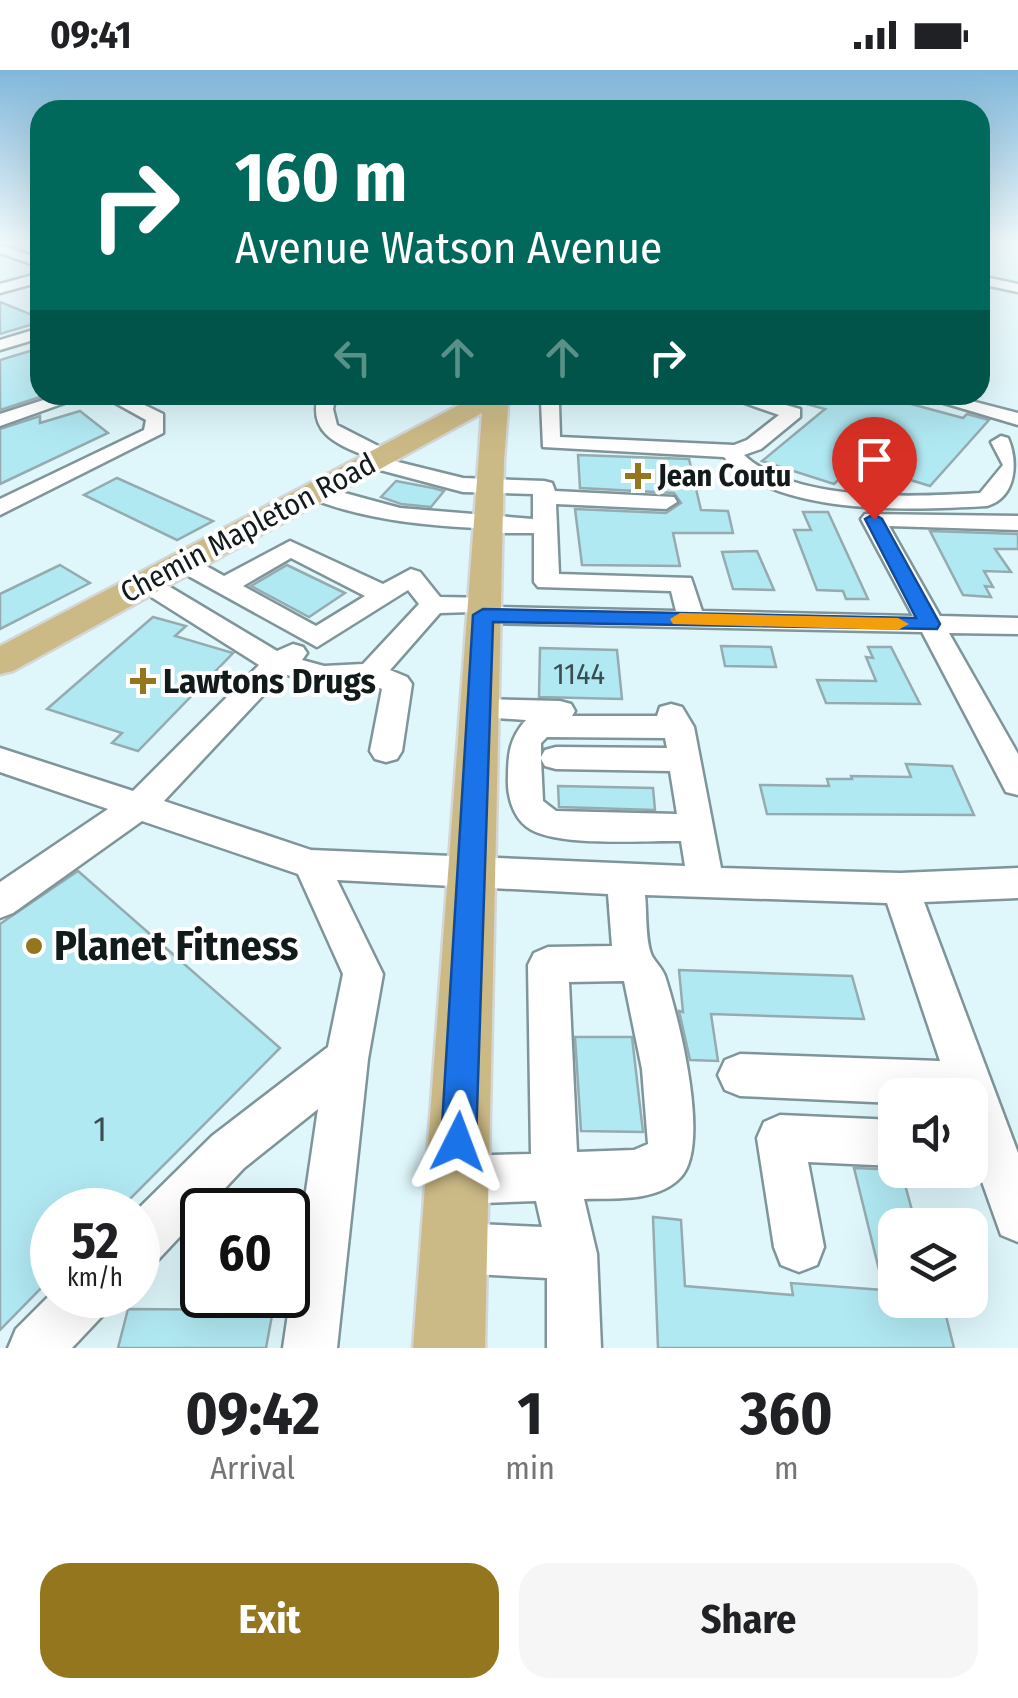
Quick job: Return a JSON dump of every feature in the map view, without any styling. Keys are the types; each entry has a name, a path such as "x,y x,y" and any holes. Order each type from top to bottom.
{"main road":[{"name":"Chemin Mapleton Road","path":"0,662 478,405"},
{"path":"449,1348 488,498 496,405"},
{"path":"383,456 434,440 471,444 488,498"}],"street":[{"path":"0,345 30,336"},
{"path":"0,420 47,405"},
{"path":"0,508 153,433 156,418 130,405"},
{"path":"324,405 324,424 332,432 383,456 392,470 488,498 545,526"},
{"path":"550,405 550,476 544,493 547,582 682,582 691,620"},
{"path":"732,454 748,449 801,407 789,405"},
{"path":"964,405 1018,419"},
{"path":"550,443 706,448 732,454 755,474 802,490 935,503 987,499 1014,465 1002,442"},
{"path":"315,492 354,509 410,519 488,498 544,493 666,502"},
{"path":"1018,523 874,519 1018,783"},
{"path":"224,586 290,548 384,595 433,605 555,616 1018,626"},
{"path":"183,563 317,638"},
{"path":"554,582 555,616"},
{"path":"146,583 277,664 324,675 371,673 397,684 386,751"},
{"path":"0,902 141,804 277,664 384,595"},
{"path":"371,673 433,605"},
{"path":"478,709 672,714 682,744 705,881"},
{"path":"682,744 540,726 526,740 524,798 534,815 552,824 695,828"},
{"path":"556,758 682,744"},
{"path":"0,760 141,804 310,864 471,874 900,888 1018,882"},
{"path":"310,864 364,974 347,1059 310,1348"},
{"path":"457,1180 634,1174 656,1168 668,1155 672,1117 645,976 633,964 625,880"},
{"path":"900,888 968,1078"},
{"path":"574,1348 572,1254 555,1177 548,965 633,964"},
{"path":"160,1222 228,1152 347,1059"},
{"path":"740,1075 878,1080"},
{"path":"799,1247 780,1138 878,1142"},
{"path":"988,1160 1018,1218"},
{"path":"454,1248 572,1254"},
{"path":"36,1348 65,1318"}],"building":[{"path":"0,303 30,314 30,325 0,334"},
{"path":"30,351 30,400 0,410 0,360"},
{"path":"810,405 915,405 963,418 967,414 989,420 930,486 868,467 862,473 850,469 834,484 762,461 825,409"},
{"path":"80,411 108,433 0,484 0,429 40,416 40,423"},
{"path":"578,455 689,459 701,510 728,511 733,533 673,533 680,566 582,565 575,509 666,513 681,503 674,493 580,488"},
{"path":"117,478 213,521 177,540 84,495"},
{"path":"396,481 444,491 431,507 381,497"},
{"path":"803,512 828,512 868,599 846,599 843,591 817,590 794,530 811,530"},
{"path":"930,531 1018,534 1018,549 995,549 1011,572 984,571 993,587 985,586 991,597 963,595"},
{"path":"757,551 774,590 733,589 722,552"},
{"path":"60,565 90,583 0,629 0,594"},
{"path":"287,565 345,593 309,617 251,586"},
{"name":"Lawtons Drugs","path":"153,617 186,626 175,636 233,653 138,751 112,743 122,733 47,709"},
{"path":"721,646 771,647 776,667 725,666"},
{"path":"868,647 891,647 920,704 826,703 817,680 876,681 866,657 873,658"},
{"path":"540,648 617,650 622,699 539,697"},
{"path":"906,764 952,766 974,815 767,814 760,785 829,786 827,779 852,779 851,776 911,777"},
{"path":"558,786 653,788 655,810 559,807"},
{"path":"78,871 280,1048 141,1188 30,1188 30,1299 0,1330 0,924"},
{"path":"679,970 852,976 864,1019 711,1014 718,1061 690,1060 679,1011 683,1012"},
{"path":"575,1037 632,1037 643,1132 581,1131"},
{"path":"854,1168 878,1169 878,1188 906,1188 911,1208 878,1208 878,1266"},
{"path":"653,1217 681,1220 685,1286 793,1295 791,1283 878,1290 878,1318 946,1318 954,1348 658,1348"},
{"path":"160,1309 180,1309 180,1318 272,1318 266,1348 118,1348 126,1318 160,1318"}],"slow traffic":[{"path":"680,619 898,624"}],"place":[{"name":"Jean Coutu","path":"638,476"},
{"name":"Lawtons Drugs","path":"143,681"},
{"name":"Planet Fitness","path":"34,946"}],"route":[{"path":"458,1142 483,615 930,624 874,519"}]}
